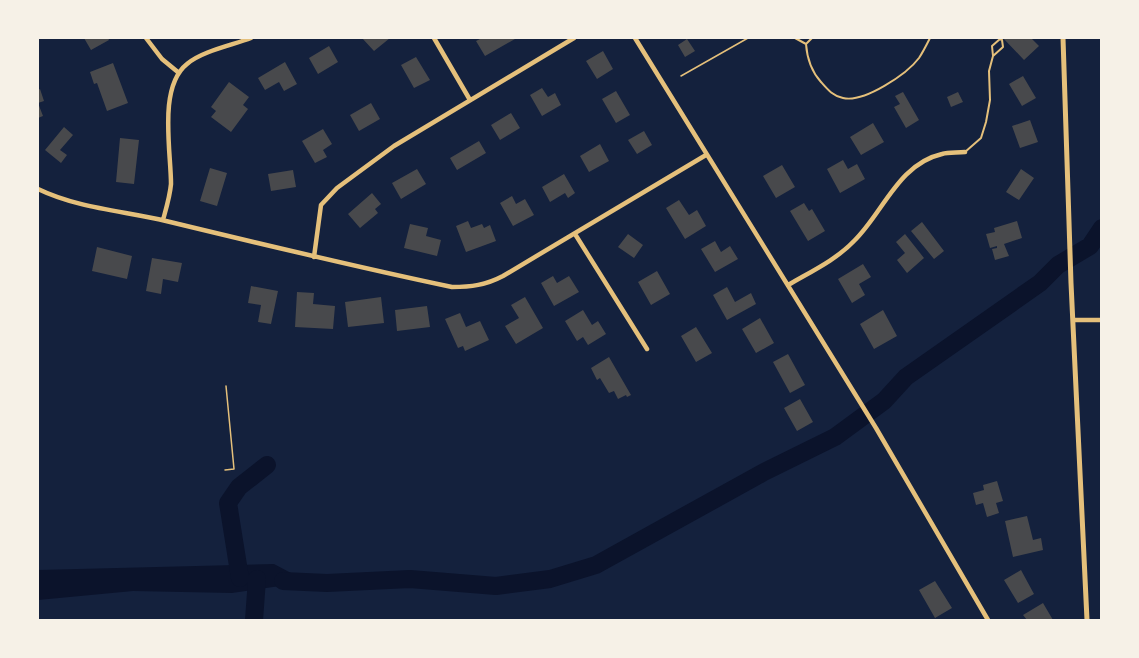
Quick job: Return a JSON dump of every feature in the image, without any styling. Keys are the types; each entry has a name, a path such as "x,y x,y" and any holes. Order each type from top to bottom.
{"street":[{"path":"146,38 162,58 179,73"},
{"path":"163,220 171,187 169,102 173,83 186,64 198,57 251,38"},
{"path":"434,38 470,100"},
{"path":"314,257 321,205 328,195 394,146 574,38"},
{"path":"635,38 876,428 988,621"},
{"path":"1063,38 1071,283 1087,621"},
{"path":"788,285 852,243 910,170 926,159 943,154 965,152"},
{"path":"38,189 109,210 163,220 314,257 452,287 471,287 499,279 706,155"},
{"path":"575,234 647,349"},
{"path":"1074,320 1101,320"}],"lane":[{"path":"795,38 806,44"},
{"path":"812,38 806,44 807,56 816,76 831,93 846,99 870,93 900,77 918,58 930,38"},
{"path":"965,152 981,138 986,122 990,100 989,71 993,56 992,46 1000,39 1003,47 993,56"}],"path":[{"path":"681,76 747,38"},
{"path":"225,470 234,469 226,386"}],"water":[{"path":"274,564 308,582 232,593 133,591 38,600 38,570"}],"building":[{"path":"84,38 108,38 109,40 91,50"},
{"path":"362,38 390,38 374,51"},
{"path":"482,38 515,39 485,56 476,41"},
{"path":"1003,38 1031,38 1039,46 1024,60"},
{"path":"687,39 695,51 685,57 678,45"},
{"path":"329,46 338,62 318,74 309,58"},
{"path":"603,51 613,69 597,79 586,61"},
{"path":"416,57 430,80 414,88 401,65"},
{"path":"285,62 297,84 284,91 279,82 265,90 258,78"},
{"path":"113,63 128,103 107,111 97,83 94,84 90,72"},
{"path":"1023,76 1036,98 1022,106 1009,84"},
{"path":"229,82 249,97 243,105 248,109 231,132 211,117 216,111 211,107"},
{"path":"542,88 548,97 555,93 561,105 542,116 530,95"},
{"path":"40,89 44,101 38,103 38,90"},
{"path":"616,91 630,115 616,123 602,99"},
{"path":"903,92 919,120 906,128 894,107 900,104 895,96"},
{"path":"958,92 963,102 951,107 947,97"},
{"path":"38,103 43,116 38,118"},
{"path":"371,103 380,119 359,131 350,115"},
{"path":"511,113 520,128 500,140 491,125"},
{"path":"1030,120 1038,142 1020,148 1012,126"},
{"path":"873,123 884,142 861,155 850,137"},
{"path":"64,127 73,135 60,150 67,155 61,163 45,150"},
{"path":"323,129 332,144 323,150 327,157 315,163 302,141"},
{"path":"644,131 652,145 637,154 628,140"},
{"path":"120,138 139,140 134,184 116,182"},
{"path":"479,141 486,153 457,170 450,158"},
{"path":"600,144 609,161 589,172 580,156"},
{"path":"843,160 848,169 857,164 865,179 840,193 827,169"},
{"path":"782,165 795,187 776,198 763,176"},
{"path":"210,168 227,173 217,206 200,201"},
{"path":"417,169 426,184 401,199 392,183"},
{"path":"1021,169 1034,178 1019,200 1006,192"},
{"path":"293,170 296,187 271,191 268,174"},
{"path":"564,174 575,193 568,198 565,193 550,202 542,187"},
{"path":"372,193 381,204 375,209 378,213 360,228 348,214"},
{"path":"512,196 516,204 525,199 534,215 513,226 500,203"},
{"path":"679,200 689,215 697,210 706,226 685,239 666,208"},
{"path":"804,203 809,211 812,209 825,231 808,241 790,211"},
{"path":"468,221 471,228 482,224 484,228 490,225 496,241 466,252 456,226"},
{"path":"1017,221 1022,238 1004,244 1009,256 995,260 992,249 997,246 990,248 986,234 995,232 994,228"},
{"path":"922,222 944,251 934,259 911,231"},
{"path":"410,224 428,228 426,236 441,240 437,256 404,248"},
{"path":"628,234 643,245 634,258 618,247"},
{"path":"905,234 924,258 907,273 897,260 905,253 896,242"},
{"path":"715,241 721,252 730,246 738,259 715,272 701,249"},
{"path":"97,247 132,256 127,279 92,271"},
{"path":"152,258 182,263 178,282 163,279 161,294 146,291"},
{"path":"863,264 871,277 859,284 865,295 852,303 838,279"},
{"path":"657,271 670,294 651,305 638,282"},
{"path":"553,276 557,283 569,276 579,292 554,306 541,283"},
{"path":"251,286 278,291 271,324 258,322 261,305 248,303"},
{"path":"727,287 735,302 751,293 756,304 727,320 713,295"},
{"path":"297,292 314,293 313,304 335,306 333,329 295,327"},
{"path":"381,297 384,323 348,327 345,302"},
{"path":"525,297 543,328 516,344 505,326 519,318 511,305"},
{"path":"427,306 430,327 397,331 395,310"},
{"path":"583,310 592,325 598,321 606,334 588,345 583,337 577,341 565,321"},
{"path":"883,310 897,336 874,349 860,324"},
{"path":"460,313 466,327 480,321 489,340 465,351 463,346 458,348 445,319"},
{"path":"760,318 774,343 756,353 742,329"},
{"path":"696,327 712,353 696,362 681,336"},
{"path":"788,354 805,385 790,393 773,362"},
{"path":"609,357 631,395 618,399 614,391 609,393 600,378 597,380 591,368"},
{"path":"800,399 813,422 797,431 784,408"},
{"path":"997,481 1003,501 996,503 999,513 987,517 983,503 976,505 973,493 984,490 983,485"},
{"path":"1027,516 1033,540 1041,538 1043,550 1013,557 1005,521"},
{"path":"1021,570 1034,594 1018,603 1004,580"},
{"path":"935,581 952,608 935,618 919,590"},
{"path":"1043,603 1053,620 1027,620 1023,615"}],"waterway":[{"path":"283,581 327,583 410,579 496,586 550,579 596,565 764,472 835,437 884,401 906,377 1040,283 1058,265 1090,246 1102,228"},
{"path":"240,578 228,503 239,487 267,465"},
{"path":"254,620 257,579"}]}
